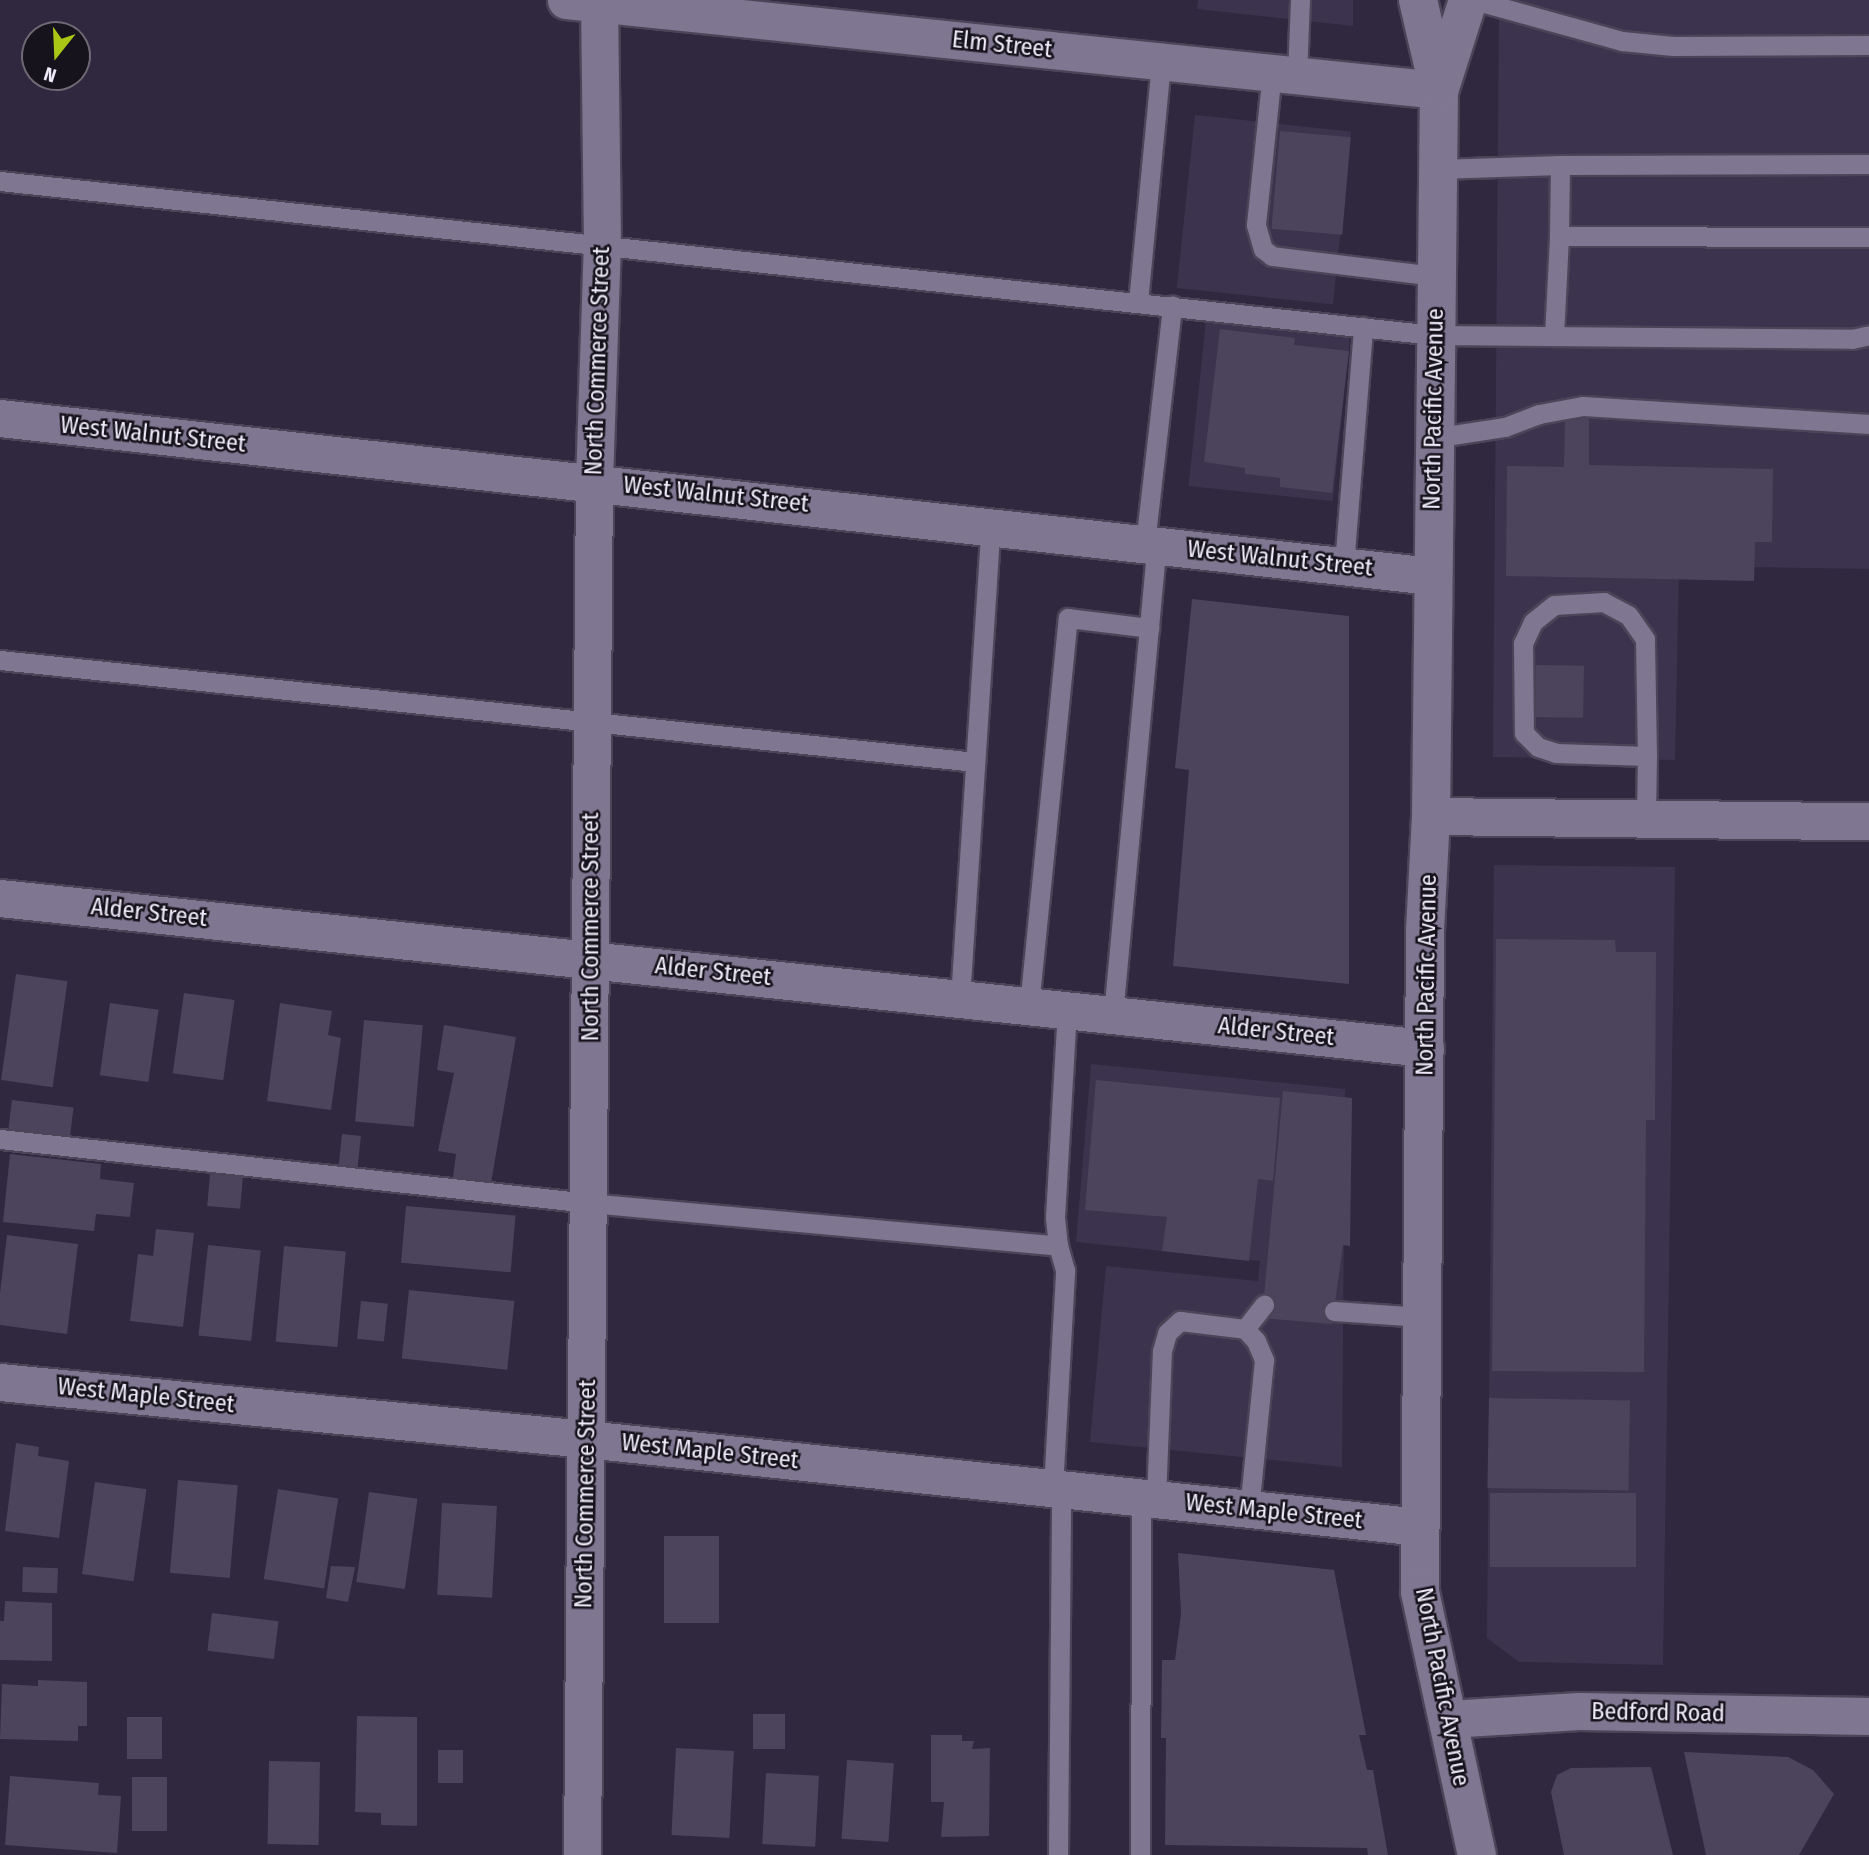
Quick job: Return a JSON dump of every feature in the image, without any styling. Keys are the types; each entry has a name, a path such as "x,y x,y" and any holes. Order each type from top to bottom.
{"street":[{"name":"North Pacific Avenue","path":"1418,0 1439,90 1434,335 1431,816 1425,932 1420,1592 1477,1855"},
{"name":"North Pacific Avenue","path":"1439,90 1468,0"},
{"name":"Elm Street","path":"588,1 1439,90"},
{"name":"North Commerce Street","path":"582,1855 592,960 594,482 602,245 588,1"},
{"name":"West Walnut Street","path":"0,418 1432,576"},
{"path":"1431,816 1869,821"},
{"name":"Alder Street","path":"0,898 1425,1048"},
{"name":"West Maple Street","path":"0,1382 586,1439 1420,1527"},
{"name":"Bedford Road","path":"1448,1718 1578,1712 1869,1716"}],"lane":[{"path":"1300,0 1256,225 1263,249 1272,256 1436,276"},
{"path":"1474,0 1622,41 1673,46 1869,45"},
{"path":"1138,302 1161,61"},
{"path":"1438,169 1560,165 1869,164"},
{"path":"1554,336 1560,165"},
{"path":"0,181 1434,335 1852,339 1869,335"},
{"path":"1559,236 1869,237"},
{"path":"1113,1015 1149,628 1151,544 1172,306"},
{"path":"1344,565 1363,327"},
{"path":"1433,438 1505,426 1539,414 1583,406 1869,424"},
{"path":"960,999 991,526"},
{"path":"1646,818 1647,756 1645,639 1628,615 1604,601 1553,605 1533,622 1523,642 1524,733 1538,747 1556,753 1647,756"},
{"path":"1030,1006 1068,618 1149,628"},
{"path":"0,660 975,762"},
{"path":"1058,1855 1057,1489 1065,1270 1058,1246 1055,1217 1067,1011"},
{"path":"0,1139 589,1203 1058,1246"},
{"path":"1245,1329 1264,1305"},
{"path":"1334,1311 1422,1317"},
{"path":"1140,1855 1149,1498 1162,1351 1167,1333 1180,1321 1245,1329 1256,1341 1264,1360 1249,1509"}],"shaded area":[{"path":"1198,0 1353,0 1353,26 1197,9"},
{"path":"1499,0 1869,0 1869,569 1679,566 1675,760 1493,757"},
{"path":"1195,115 1351,131 1333,304 1177,288"},
{"path":"1207,311 1351,326 1333,501 1189,486"},
{"path":"1494,865 1675,867 1663,1665 1519,1662 1487,1638"},
{"path":"1091,1064 1345,1089 1342,1467 1090,1442 1106,1266 1258,1281 1260,1261 1076,1242"}],"building":[{"path":"1280,131 1351,137 1342,235 1271,229"},
{"path":"1220,329 1295,338 1294,345 1349,351 1332,493 1280,487 1280,478 1245,474 1245,468 1204,462"},
{"path":"1565,418 1589,418 1589,465 1773,469 1772,542 1755,542 1754,581 1506,576 1507,466 1564,467"},
{"path":"1192,599 1349,616 1349,984 1173,966 1189,770 1175,768"},
{"path":"1536,665 1584,666 1583,718 1535,717"},
{"path":"1496,939 1615,940 1616,952 1656,952 1655,1120 1646,1120 1644,1372 1492,1371"},
{"path":"16,974 67,981 53,1087 1,1080"},
{"path":"184,993 235,1000 223,1080 173,1073"},
{"path":"110,1003 159,1010 148,1082 100,1075"},
{"path":"280,1003 332,1011 328,1035 341,1038 331,1110 267,1101"},
{"path":"364,1020 423,1025 414,1127 355,1122"},
{"path":"444,1025 516,1037 491,1183 453,1177 456,1154 438,1151 454,1073 437,1070"},
{"path":"1096,1080 1280,1098 1273,1181 1258,1179 1249,1261 1162,1251 1167,1217 1085,1210"},
{"path":"1283,1091 1352,1098 1350,1246 1343,1245 1332,1324 1262,1318"},
{"path":"12,1100 74,1108 70,1138 8,1131"},
{"path":"342,1134 361,1136 358,1167 339,1165"},
{"path":"10,1154 101,1164 100,1179 134,1183 130,1217 96,1214 94,1231 3,1222"},
{"path":"210,1174 243,1177 240,1209 207,1206"},
{"path":"406,1206 516,1216 511,1272 401,1263"},
{"path":"156,1229 194,1233 183,1327 130,1321 138,1254 153,1256"},
{"path":"7,1235 78,1244 67,1334 0,1325 0,1293"},
{"path":"208,1245 261,1251 251,1341 198,1336"},
{"path":"284,1246 346,1251 337,1347 276,1342"},
{"path":"409,1290 514,1301 507,1370 402,1359"},
{"path":"361,1301 388,1304 384,1342 357,1339"},
{"path":"1489,1398 1630,1400 1628,1490 1487,1488"},
{"path":"16,1443 39,1447 38,1456 69,1461 59,1538 5,1531"},
{"path":"178,1480 238,1485 230,1578 170,1573"},
{"path":"95,1482 146,1489 134,1581 82,1574"},
{"path":"278,1489 338,1499 324,1588 264,1579"},
{"path":"369,1492 418,1499 405,1589 356,1582"},
{"path":"1490,1493 1636,1493 1636,1567 1490,1567"},
{"path":"442,1503 497,1506 492,1598 437,1595"},
{"path":"664,1536 719,1536 719,1623 664,1623"},
{"path":"1178,1553 1334,1570 1366,1735 1359,1735 1367,1770 1373,1770 1388,1855 1368,1855 1367,1848 1165,1845 1166,1738 1161,1738 1162,1660 1175,1660 1181,1614"},
{"path":"331,1566 355,1567 348,1602 326,1598"},
{"path":"23,1567 58,1568 57,1593 22,1592"},
{"path":"5,1601 52,1603 52,1661 0,1660 0,1621 4,1621"},
{"path":"212,1613 279,1621 274,1659 207,1651"},
{"path":"38,1680 87,1682 87,1726 78,1726 78,1741 0,1739 2,1684 38,1686"},
{"path":"753,1714 785,1714 785,1749 753,1749"},
{"path":"357,1716 417,1717 417,1826 381,1825 381,1813 355,1812"},
{"path":"127,1717 162,1717 162,1759 127,1759"},
{"path":"931,1735 962,1735 962,1741 974,1741 972,1749 990,1748 989,1836 941,1837 944,1802 931,1802"},
{"path":"676,1748 734,1751 729,1838 671,1835"},
{"path":"438,1750 463,1750 463,1783 438,1783"},
{"path":"1684,1752 1788,1757 1813,1770 1834,1794 1799,1855 1706,1855"},
{"path":"847,1760 894,1763 888,1842 841,1839"},
{"path":"269,1761 320,1762 319,1845 268,1844"},
{"path":"1651,1767 1673,1855 1564,1855 1551,1792 1557,1775 1571,1768"},
{"path":"766,1773 819,1776 815,1847 762,1844"},
{"path":"10,1776 99,1783 98,1795 121,1796 117,1853 5,1845"},
{"path":"132,1777 167,1777 167,1831 132,1831"}]}
